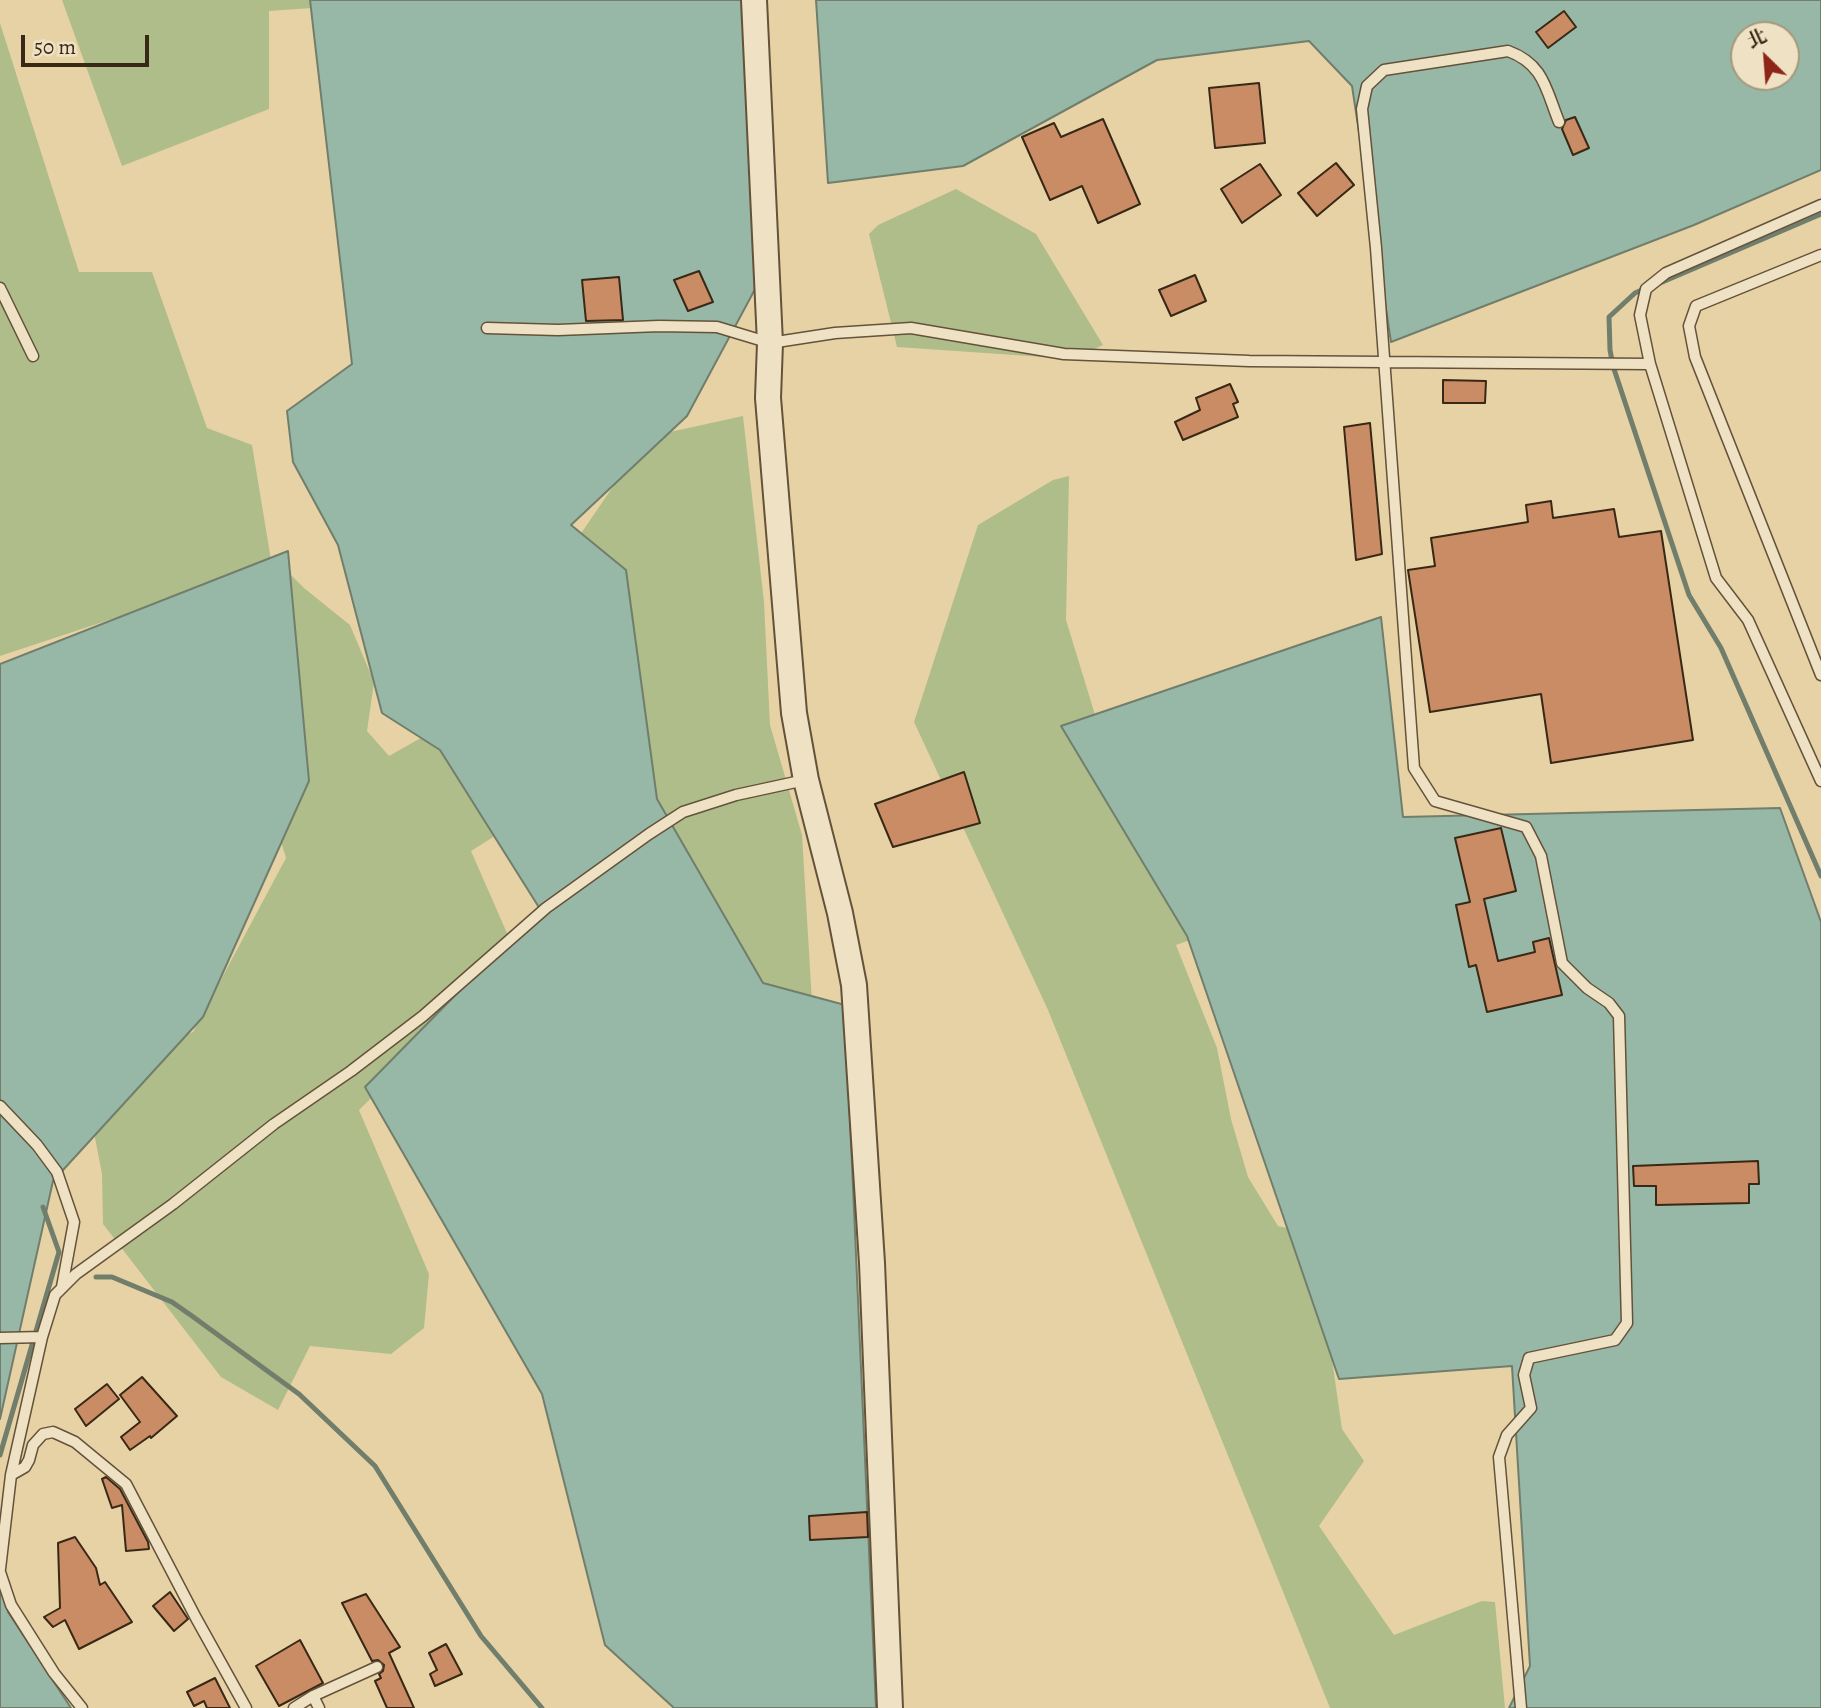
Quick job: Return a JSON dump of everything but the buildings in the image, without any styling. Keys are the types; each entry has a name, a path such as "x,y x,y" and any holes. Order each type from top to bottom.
{"street":[{"path":"754,0 770,343 768,398 793,699 806,780 840,913 854,985 873,1263 890,1708"}],"lane":[{"path":"1521,1708 1499,1457 1507,1435 1531,1408 1524,1375 1529,1358 1615,1340 1627,1323 1619,1017 1609,1003 1587,988 1562,963 1541,856 1526,827 1435,801 1414,768 1363,109 1367,86 1384,70 1508,51 1523,56 1536,66 1559,122"},
{"path":"1821,205 1665,273 1646,289 1640,315 1650,364 1716,578 1748,620 1821,781"},
{"path":"1821,255 1696,306 1689,326 1695,357 1821,675"},
{"path":"0,288 33,356"},
{"path":"487,328 558,330 716,327 770,343 835,333 911,328 1063,354 1250,361 1650,364"},
{"path":"82,1708 54,1672 11,1605 0,1570 10,1475 42,1337 55,1295 76,1274 173,1204 274,1124 351,1071 412,1024 546,908 649,834 683,812 736,795 806,780"},
{"path":"0,1106 37,1145 57,1172 74,1222 62,1288"},
{"path":"0,1338 42,1337"},
{"path":"10,1475 24,1467 33,1445 43,1434 53,1432 75,1442 126,1484 246,1708"},
{"path":"294,1708 313,1696 377,1667"},
{"path":"313,1696 319,1708"}],"green space":[{"path":"62,0 427,0 269,11 269,109 122,166"},
{"path":"0,23 79,272 152,272 207,428 252,445 272,566 278,562 304,588 350,625 374,682 367,731 389,756 571,653 571,548 647,437 743,416 764,602 770,725 802,835 814,1035 717,963 587,778 471,851 517,956 359,1110 429,1274 424,1328 391,1354 310,1346 278,1410 221,1377 103,1224 102,1174 83,1076 193,1032 286,858 232,682 221,583 0,656"},
{"path":"956,189 1036,234 1103,345 1073,359 897,347 869,234 878,225"},
{"path":"1069,476 1066,620 1111,767 1224,928 1176,945 1217,1048 1231,1119 1248,1177 1278,1226 1314,1234 1342,1429 1364,1461 1319,1526 1394,1635 1482,1601 1495,1602 1505,1708 1330,1708 1048,1010 914,722 978,525 1053,480"}],"shaded area":[{"path":"310,0 751,0 761,278 687,416 571,525 626,570 657,799 763,983 845,1005 876,1708 674,1708 605,1645 542,1394 365,1087 540,909 440,750 382,713 338,545 293,462 287,411 352,364"},
{"path":"816,0 1821,0 1821,170 1694,225 1391,342 1352,86 1309,41 1157,60 963,166 828,183"},
{"path":"288,551 309,781 203,1017 53,1181 0,1419 0,664"},
{"path":"1381,617 1403,817 1780,808 1821,922 1821,1708 1509,1708 1530,1666 1512,1366 1339,1379 1187,936 1061,726"},
{"path":"0,1558 8,1612 71,1708 0,1708"}],"waterway":[{"path":"1660,283 1821,214"},
{"path":"1644,289 1635,293 1609,317 1613,366 1689,595 1721,648 1821,876"},
{"path":"0,1455 59,1252 43,1207"},
{"path":"96,1277 112,1277 172,1302 299,1394 375,1466 481,1636 542,1708"}]}
